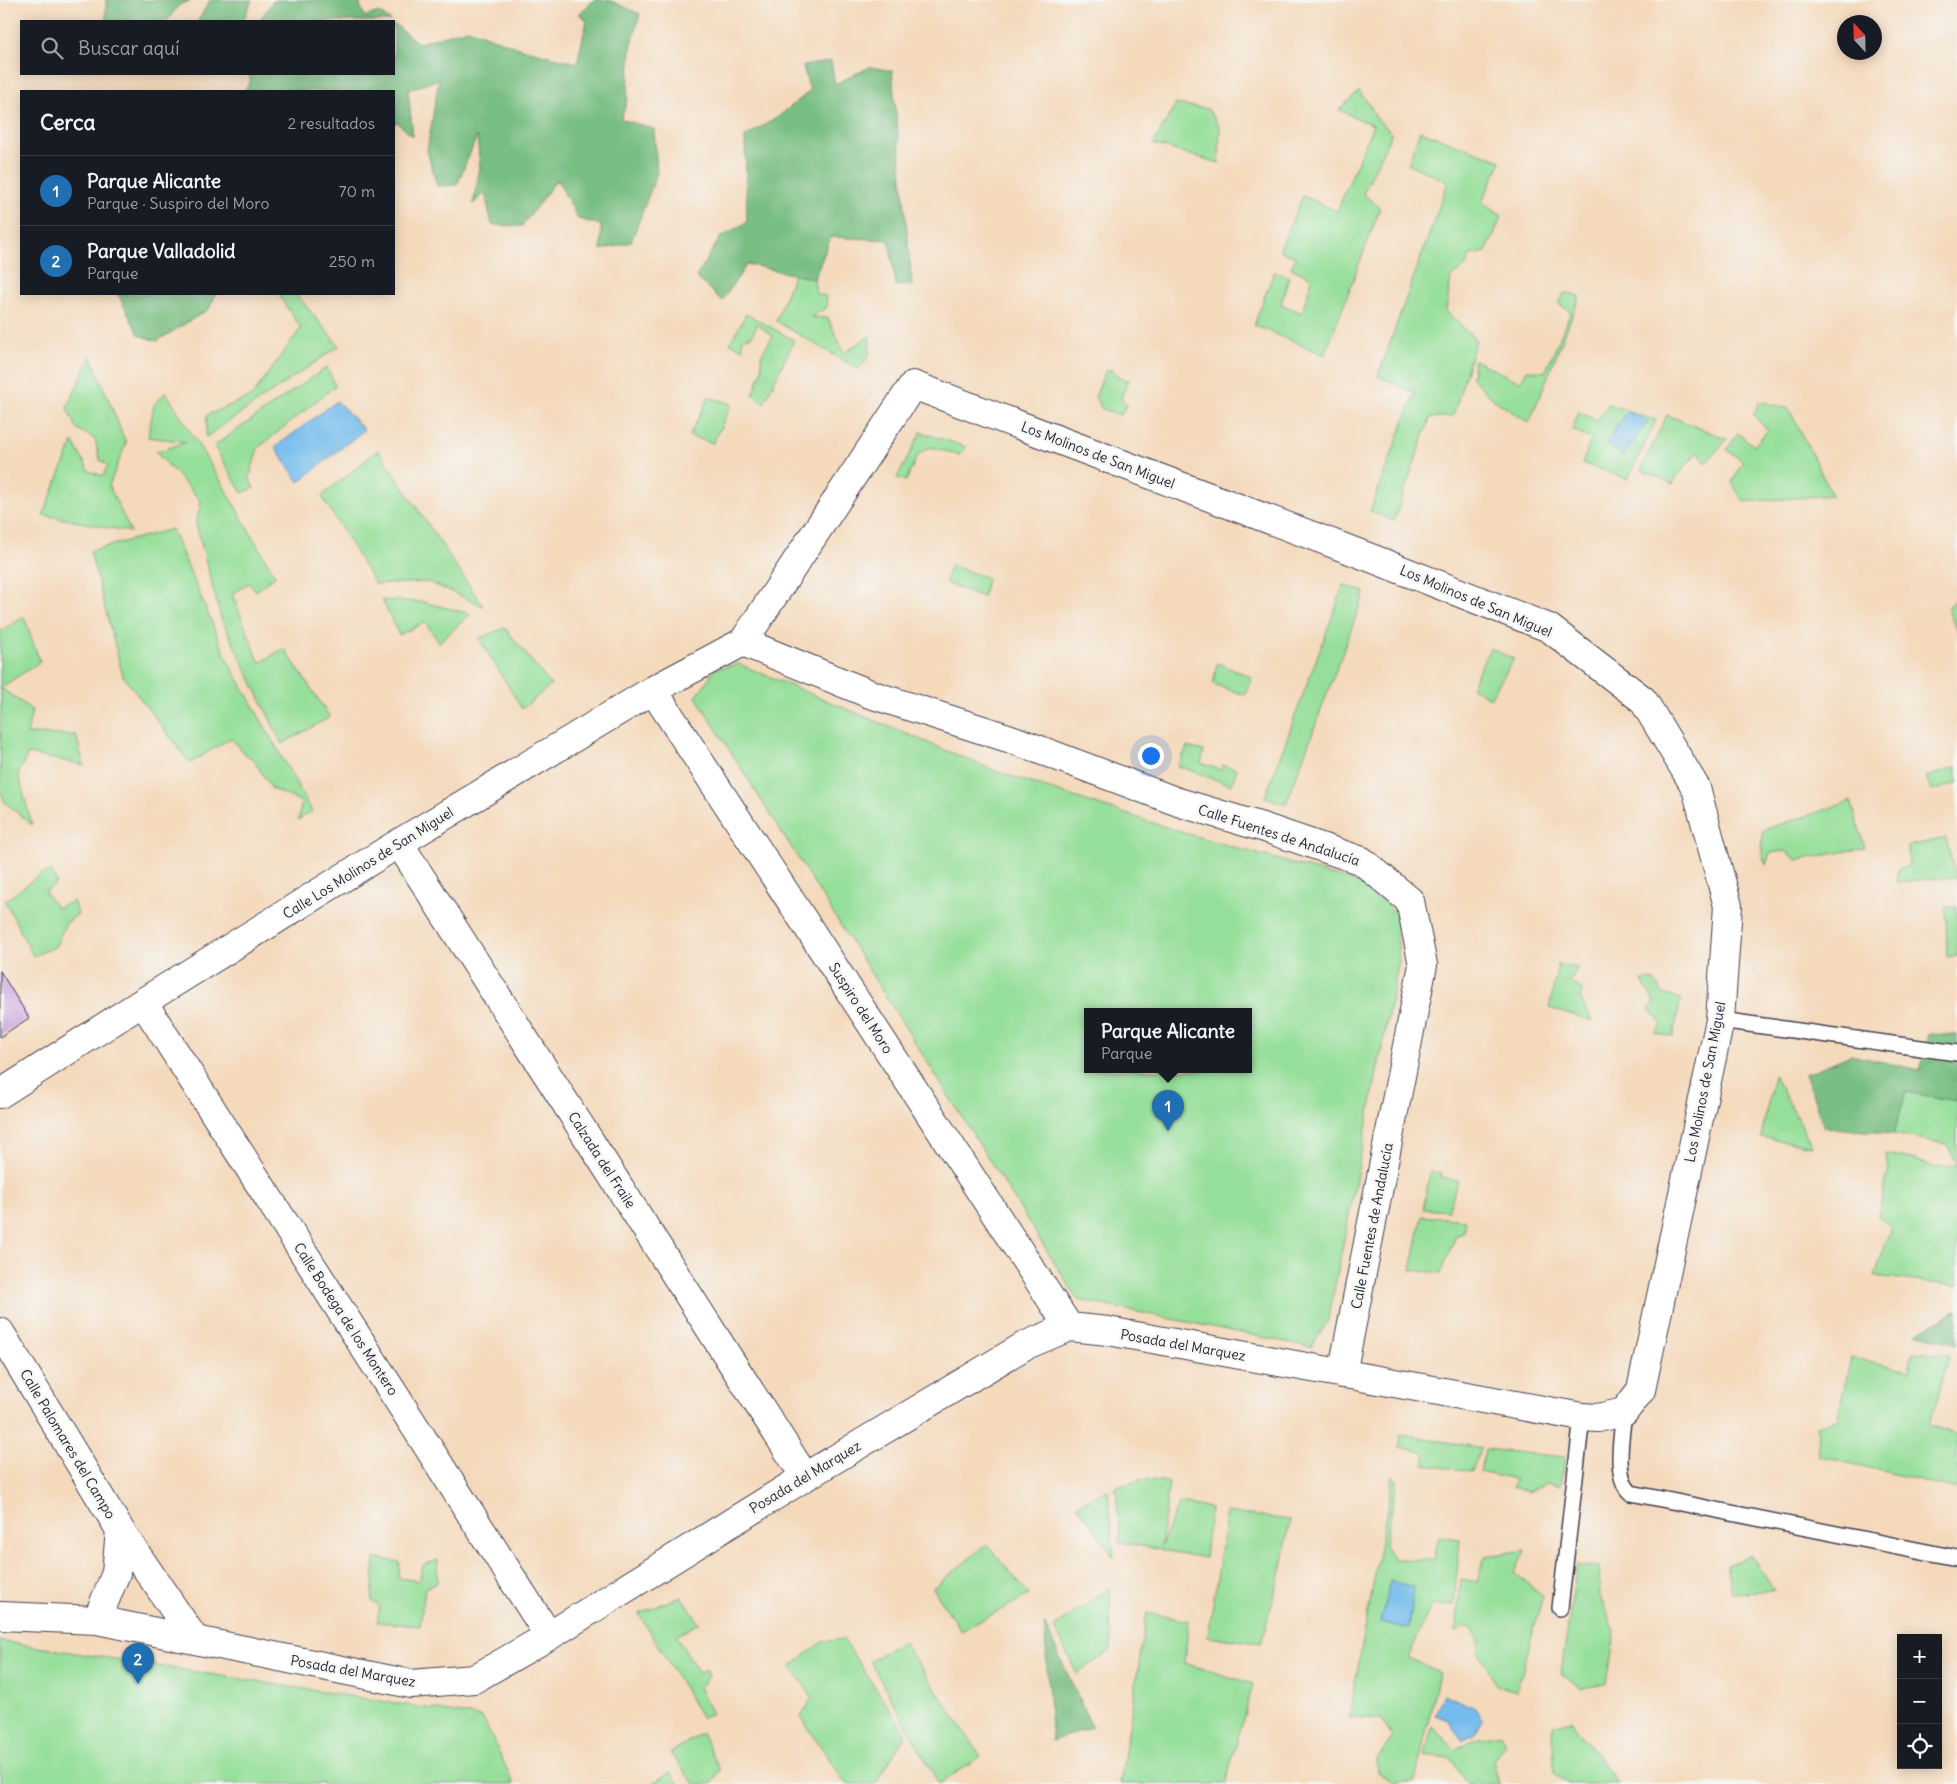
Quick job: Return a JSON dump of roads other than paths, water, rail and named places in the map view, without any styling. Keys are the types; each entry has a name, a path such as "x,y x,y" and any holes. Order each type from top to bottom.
{"street":[{"name":"Los Molinos de San Miguel","path":"743,642 913,385 1371,558 1549,628 1643,700 1696,788 1728,906 1720,1020 1641,1390 1624,1412"},
{"name":"Calle Los Molinos de San Miguel","path":"0,1094 143,1002 399,844 653,690 743,642"},
{"name":"Calle Fuentes de Andalucía","path":"743,642 870,694 1011,739 1178,802 1262,827 1362,861 1410,901 1423,965 1342,1374"},
{"name":"Suspiro del Moro","path":"653,690 1069,1327"},
{"name":"Calzada del Fraile","path":"399,844 805,1477"},
{"name":"Calle Bodega de los Montero","path":"143,1002 549,1636"},
{"name":"Posada del Marquez","path":"0,1616 97,1620 411,1684 474,1679 549,1636 805,1477 1024,1346 1069,1327 1108,1331 1582,1417 1598,1418 1624,1412"},
{"name":"Calle Palomares del Campo","path":"0,1332 120,1530 195,1640"},
{"name":"Calle Palomares del Campo","path":"97,1620 116,1573 120,1530"}],"lane":[{"path":"1720,1020 1957,1053"},
{"path":"1624,1412 1620,1456 1622,1480 1625,1488 1631,1493 1957,1558"},
{"path":"1560,1608 1582,1417"}],"water":[{"path":"337,401 364,430 299,482 275,447"},
{"path":"1627,412 1648,421 1623,456 1606,443"},
{"path":"1390,1581 1414,1587 1409,1629 1380,1622"},
{"path":"1444,1694 1475,1708 1483,1720 1474,1734 1462,1740 1448,1719 1435,1714"}],"place":[{"name":"Parque Alicante","path":"1168,1131"},
{"name":"Parque Valladolid","path":"138,1684"}]}
